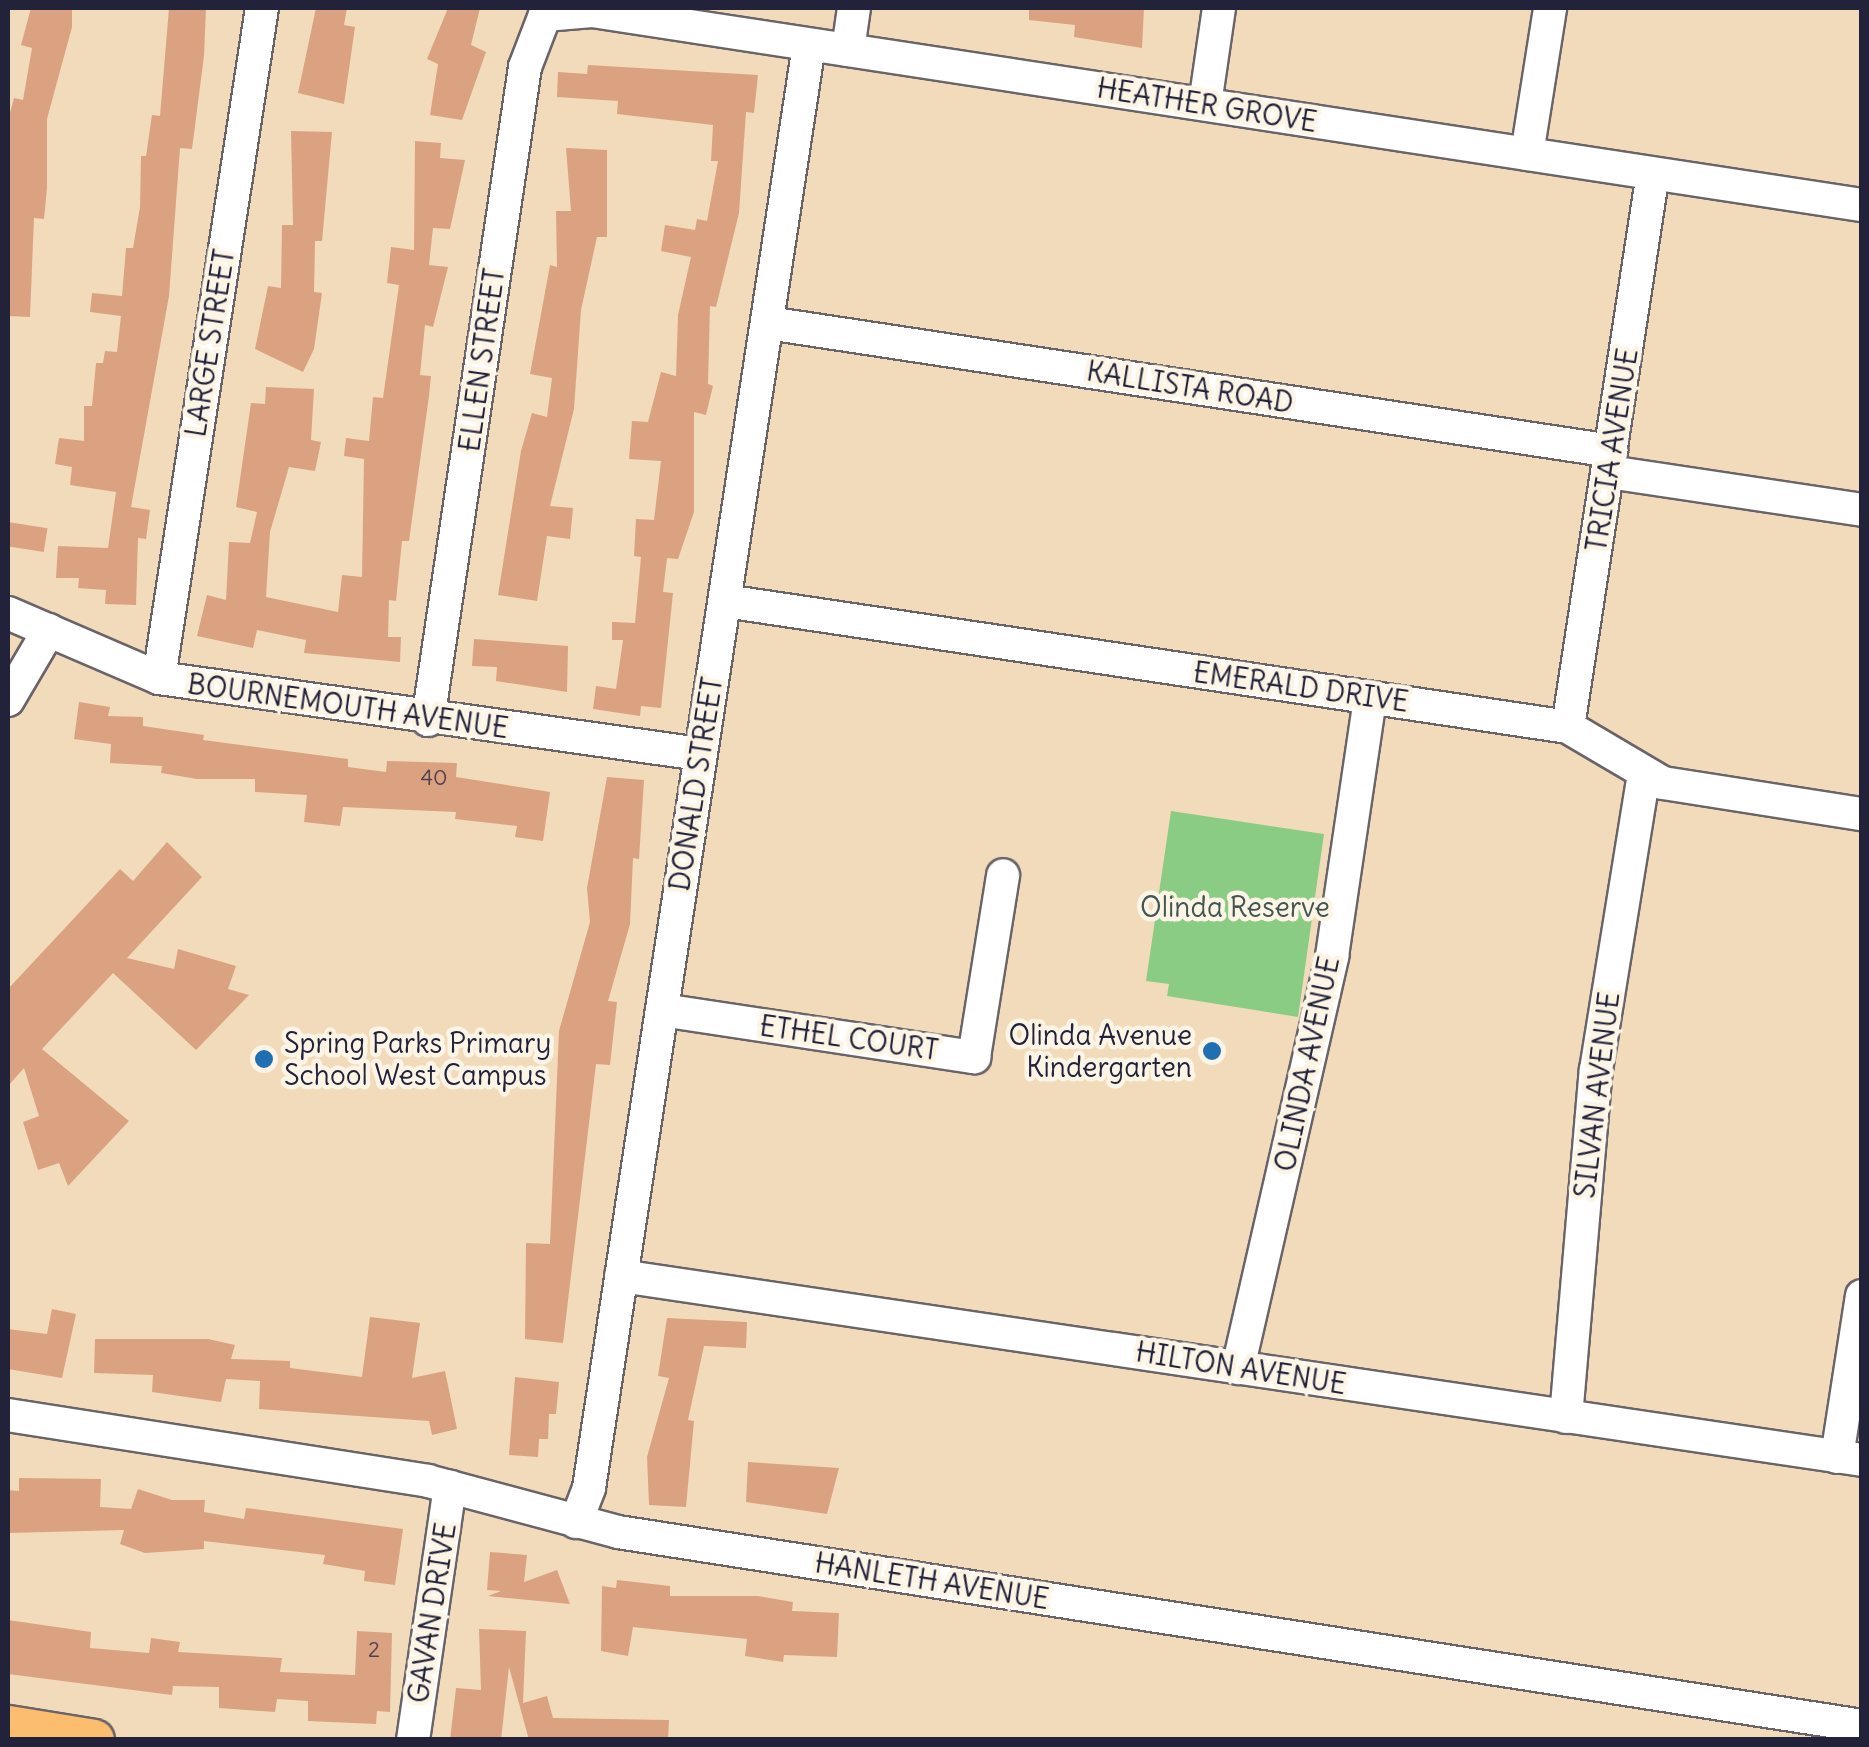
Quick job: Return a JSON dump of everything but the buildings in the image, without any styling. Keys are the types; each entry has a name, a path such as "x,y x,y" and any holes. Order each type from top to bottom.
{"main road":[{"path":"13,1731 94,1740"}],"street":[{"name":"LARGE STREET","path":"159,678 262,8"},
{"path":"848,50 854,8"},
{"path":"1205,104 1219,8"},
{"path":"1528,154 1550,8"},
{"name":"HEATHER GROVE","path":"551,10 592,11 1862,205"},
{"name":"ELLEN STREET","path":"428,720 525,67 535,29 551,10"},
{"name":"DONALD STREET","path":"576,1522 589,1488 809,45"},
{"name":"TRICIA AVENUE","path":"1568,726 1654,173"},
{"name":"KALLISTA ROAD","path":"768,323 1610,462 1862,510"},
{"name":"EMERALD DRIVE","path":"725,601 1568,726 1663,783 1862,814"},
{"name":"BOURNEMOUTH AVENUE","path":"8,613 159,678 428,720 700,754"},
{"path":"8,700 49,630"},
{"name":"OLINDA AVENUE","path":"1238,1368 1332,956 1370,698"},
{"name":"SILVAN AVENUE","path":"1566,1417 1596,1070 1644,774"},
{"name":"ETHEL COURT","path":"662,1010 974,1057 1002,875"},
{"name":"HILTON AVENUE","path":"621,1276 1849,1459"},
{"path":"1849,1459 1862,1296"},
{"name":"HANLETH AVENUE","path":"8,1415 450,1486 576,1522 1862,1726"},
{"name":"GAVAN DRIVE","path":"413,1740 450,1486"}],"green space":[{"name":"Olinda Reserve","path":"1171,811 1324,834 1298,1017 1167,996 1169,984 1146,981"}],"place":[{"name":"Olinda Avenue Kindergarten","path":"1212,1051"},
{"name":"Spring Parks Primary School West Campus","path":"264,1059"}]}
